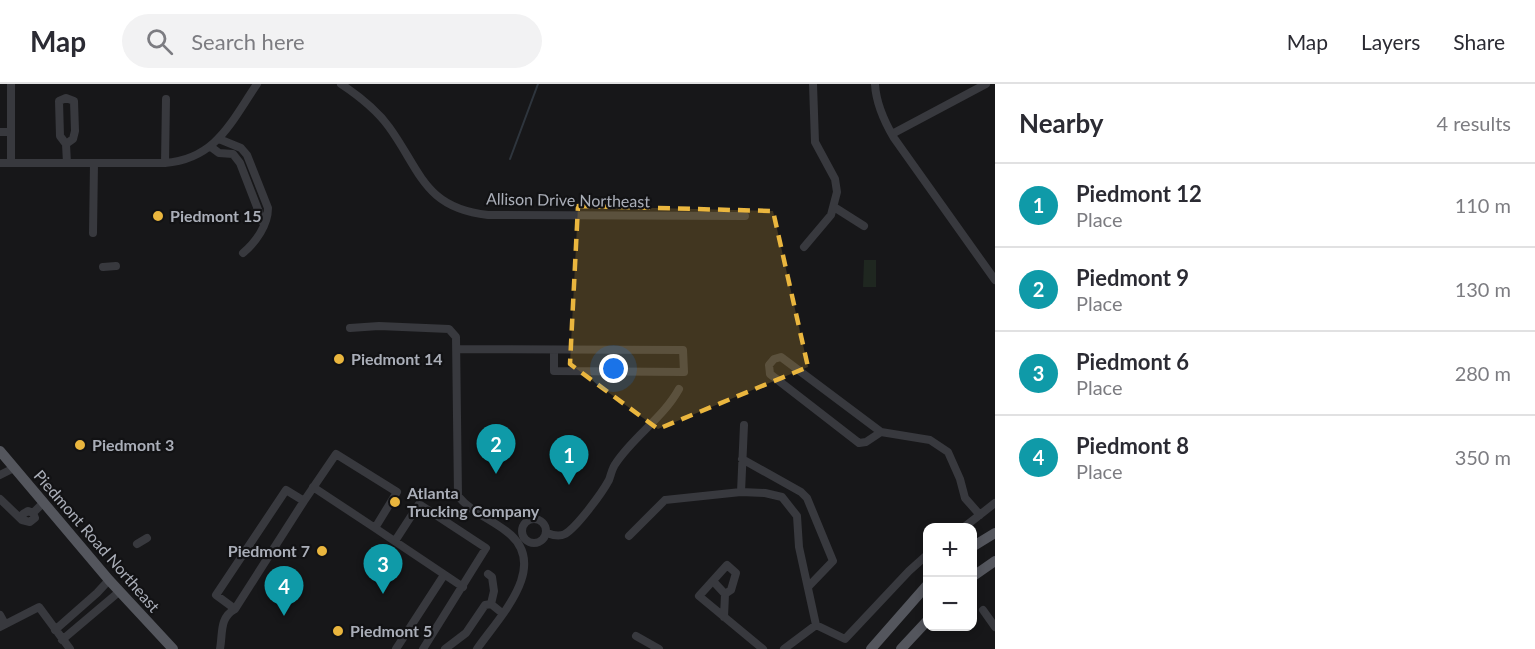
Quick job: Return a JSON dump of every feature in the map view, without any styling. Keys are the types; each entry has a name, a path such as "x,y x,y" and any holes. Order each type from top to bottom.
{"main road":[{"name":"Piedmont Road Northeast","path":"0,451 109,580 173,649"},
{"path":"977,544 995,533"},
{"path":"977,574 995,561"},
{"path":"871,649 923,589"},
{"path":"901,649 923,624"}],"street":[{"path":"10,84 11,163"},
{"path":"0,163 165,163 188,160 211,147 219,139 257,84"},
{"name":"Allison Drive Northeast","path":"341,84 371,106 381,117 426,186 442,200 461,210 488,215 745,216"},
{"path":"804,247 827,221 834,207 837,192 835,179 818,149 813,133 813,84"},
{"path":"875,84 877,101 892,134 995,280"},
{"path":"892,134 986,84"},
{"path":"66,144 73,139 75,113 74,101 66,98 59,101 58,111 60,136 66,144 67,163"},
{"path":"165,163 166,99"},
{"path":"0,132 11,132"},
{"path":"219,139 241,148 247,155 268,208 268,216 264,225 253,244 243,253"},
{"path":"211,147 219,153 233,154 240,163 264,225"},
{"path":"93,232 94,163"},
{"path":"834,207 864,226"},
{"path":"103,267 116,267"},
{"path":"350,328 449,329 456,337 457,349 458,496 479,514 521,542 539,542 547,533 546,525 537,520 525,522 520,532 521,542 524,556 525,573 517,592 477,649"},
{"path":"457,349 683,350 684,372 554,371 554,350"},
{"path":"881,432 866,442 859,443 770,374 769,365 774,358 781,357 881,432 930,440 948,452 960,479 965,498 980,515"},
{"path":"547,533 556,536 564,535 582,516 609,479 615,464 635,439 671,405 679,389"},
{"path":"741,492 744,425"},
{"path":"220,649 223,636 222,621 228,613 235,609 336,454 397,492 375,528"},
{"path":"742,459 801,492 807,498 833,561 808,587"},
{"path":"0,475 14,468"},
{"path":"783,499 790,486"},
{"path":"313,487 463,587"},
{"path":"235,609 216,595 286,490 304,501"},
{"path":"629,536 665,500 741,492 765,493 783,499 797,516 799,547 816,625"},
{"path":"0,499 22,520 30,522 35,518 33,513 44,502"},
{"path":"395,541 419,504 486,548 423,649"},
{"path":"970,523 994,504"},
{"path":"137,544 147,538"},
{"path":"816,625 845,639 923,559"},
{"path":"725,594 731,590 736,573 727,566 699,596 763,649"},
{"path":"488,574 492,577 494,591 491,604"},
{"path":"396,649 444,575"},
{"path":"55,630 109,580"},
{"path":"713,581 725,594 724,617"},
{"path":"0,615 2,626 39,607 67,645 120,591"},
{"path":"445,649 466,633 484,605 491,604 502,613"},
{"path":"983,610 995,627"},
{"path":"784,649 816,625"},
{"path":"636,636 653,647"}],"highlighted area":[{"path":"578,206 773,211 808,367 658,429 570,364"}],"shaded area":[{"path":"864,260 876,260 876,287 863,287"}],"waterway":[{"path":"510,159 538,84"}],"place":[{"name":"Piedmont 15","path":"158,216"},
{"name":"Piedmont 14","path":"339,359"},
{"name":"Piedmont 3","path":"80,445"},
{"name":"Piedmont 9","path":"496,474"},
{"name":"Piedmont 12","path":"569,485"},
{"name":"Atlanta Trucking Company","path":"395,502"},
{"name":"Piedmont 7","path":"322,551"},
{"name":"Piedmont 6","path":"383,594"},
{"name":"Piedmont 8","path":"284,616"},
{"name":"Piedmont 5","path":"338,631"}]}
